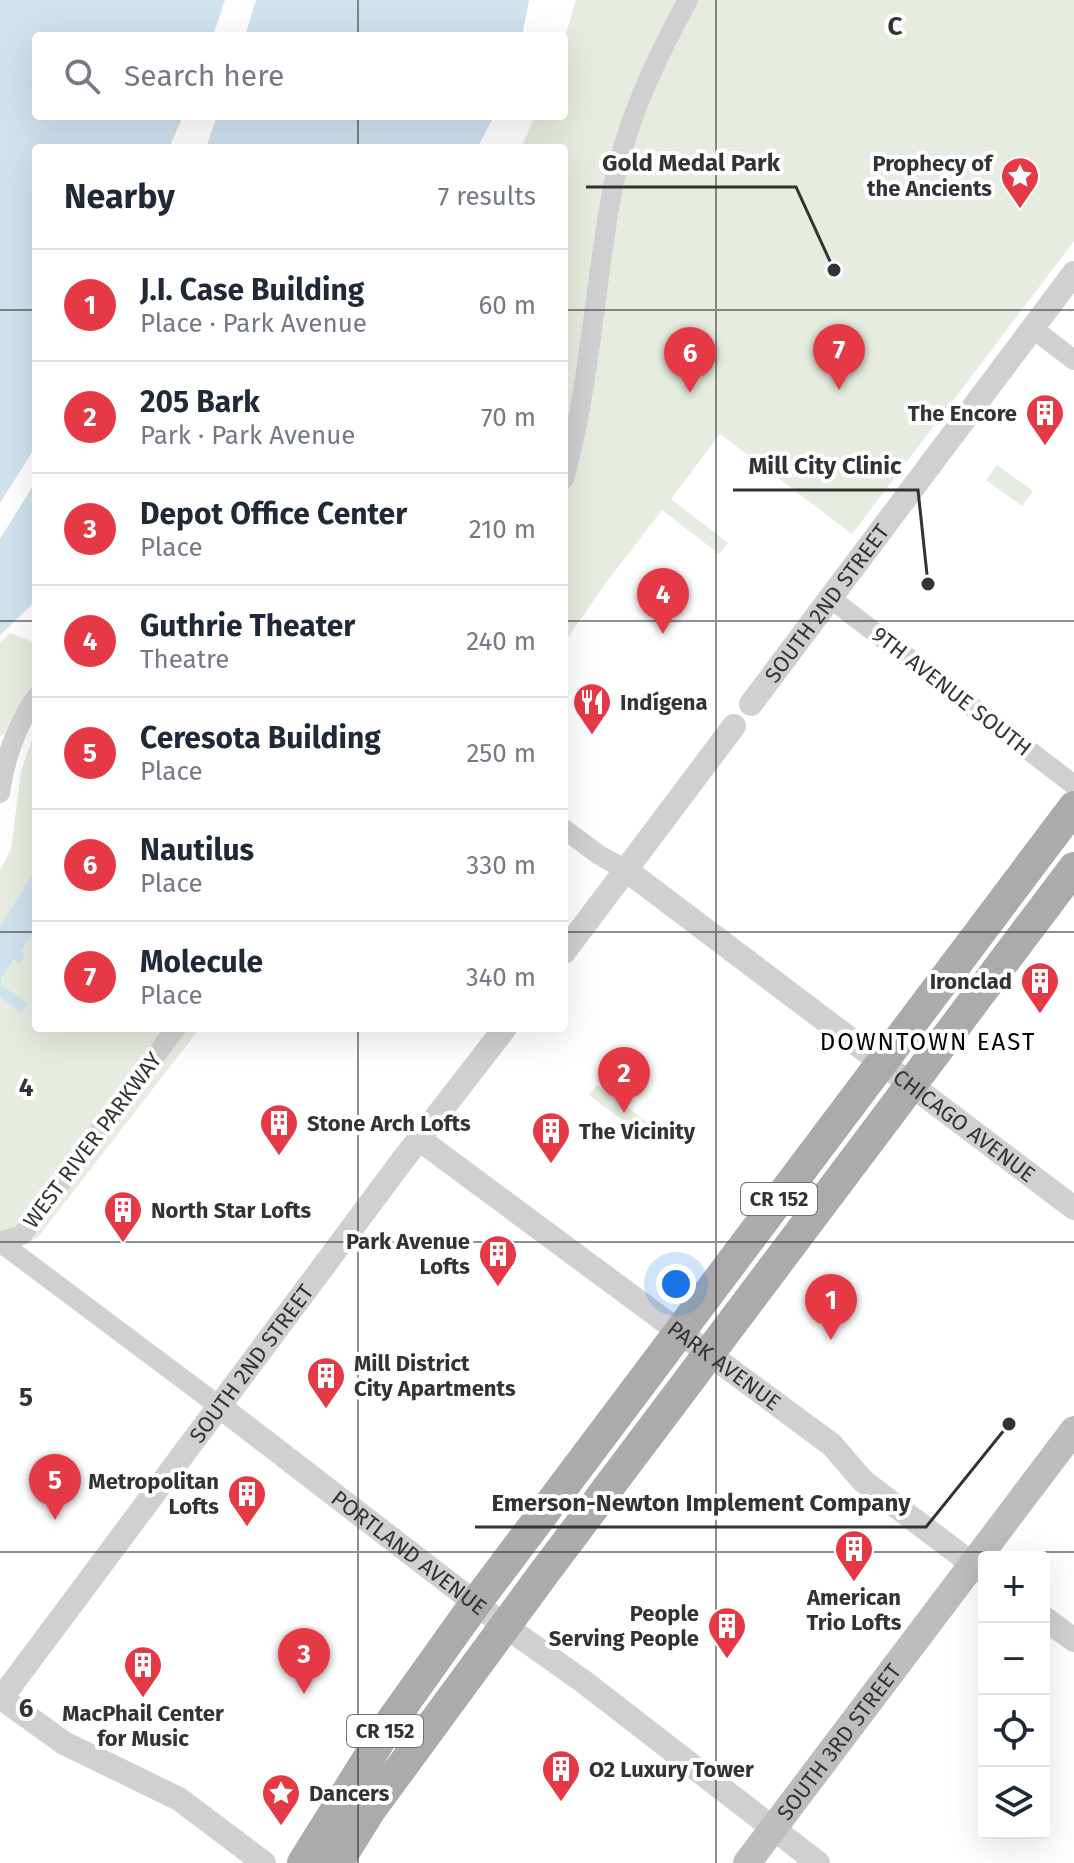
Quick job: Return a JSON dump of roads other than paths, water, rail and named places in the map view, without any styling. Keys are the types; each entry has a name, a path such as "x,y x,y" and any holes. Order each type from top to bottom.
{"main road":[{"name":"CR 152","path":"303,1863 393,1719 475,1604 1074,807"},
{"name":"CR 152","path":"337,1863 370,1810 505,1626 1074,868"},
{"name":"SOUTH 3RD STREET","path":"990,1551 1074,1430"},
{"name":"SOUTH 3RD STREET","path":"747,1863 978,1569"}],"street":[{"path":"568,461 578,415 610,201 623,147 636,106 688,0"},
{"name":"SOUTH 2ND STREET","path":"751,704 1074,273"},
{"path":"1032,328 1074,360"},
{"name":"9TH AVENUE SOUTH","path":"830,598 1074,785"},
{"path":"0,793 8,750 22,717 32,703"},
{"path":"568,947 734,726"},
{"path":"568,832 626,870"},
{"name":"CHICAGO AVENUE","path":"626,870 1074,1208"},
{"name":"WEST RIVER PARKWAY","path":"0,1242 22,1235 173,1032"},
{"name":"SOUTH 2ND STREET","path":"0,1698 502,1032"},
{"name":"PARK AVENUE","path":"419,1139 832,1445 863,1481 978,1569"},
{"name":"PORTLAND AVENUE","path":"0,1242 475,1604 584,1682 818,1863"},
{"path":"1050,1622 1074,1640"},
{"path":"0,1698 64,1743 179,1799 264,1863"}],"water":[{"path":"0,0 225,0 214,32 32,32 32,120 181,120 171,144 32,144 32,452 0,503"},
{"path":"256,0 529,0 523,32 246,32"},
{"path":"216,120 492,120 479,144 207,144"},
{"path":"32,487 32,605 0,635 0,539"},
{"path":"32,874 32,934 22,950 24,958 20,963 14,960 1,980 1,985 28,1004 21,1013 0,997 0,926"}],"place":[{"name":"Prophecy of the Ancients","path":"1020,210"},
{"name":"Gold Medal Park","path":"834,270"},
{"name":"Molecule","path":"839,390"},
{"name":"Nautilus","path":"690,393"},
{"name":"The Encore","path":"1045,447"},
{"name":"Mill City Clinic","path":"928,584"},
{"name":"Guthrie Theater","path":"663,634"},
{"name":"Indígena","path":"592,736"},
{"name":"Ironclad","path":"1040,1015"},
{"name":"205 Bark","path":"624,1113"},
{"name":"Stone Arch Lofts","path":"279,1157"},
{"name":"The Vicinity","path":"551,1165"},
{"name":"North Star Lofts","path":"123,1244"},
{"name":"Park Avenue Lofts","path":"498,1288"},
{"name":"J.I. Case Building","path":"831,1340"},
{"name":"Mill District City Apartments","path":"326,1410"},
{"name":"Emerson-Newton Implement Company","path":"1009,1424"},
{"name":"Ceresota Building","path":"55,1520"},
{"name":"Metropolitan Lofts","path":"247,1528"},
{"name":"American Trio Lofts","path":"854,1583"},
{"name":"People Serving People","path":"727,1660"},
{"name":"Depot Office Center","path":"304,1694"},
{"name":"MacPhail Center for Music","path":"143,1699"},
{"name":"O2 Luxury Tower","path":"561,1803"},
{"name":"Dancers","path":"281,1827"}],"district":[{"name":"DOWNTOWN EAST","path":"928,1042"}]}
